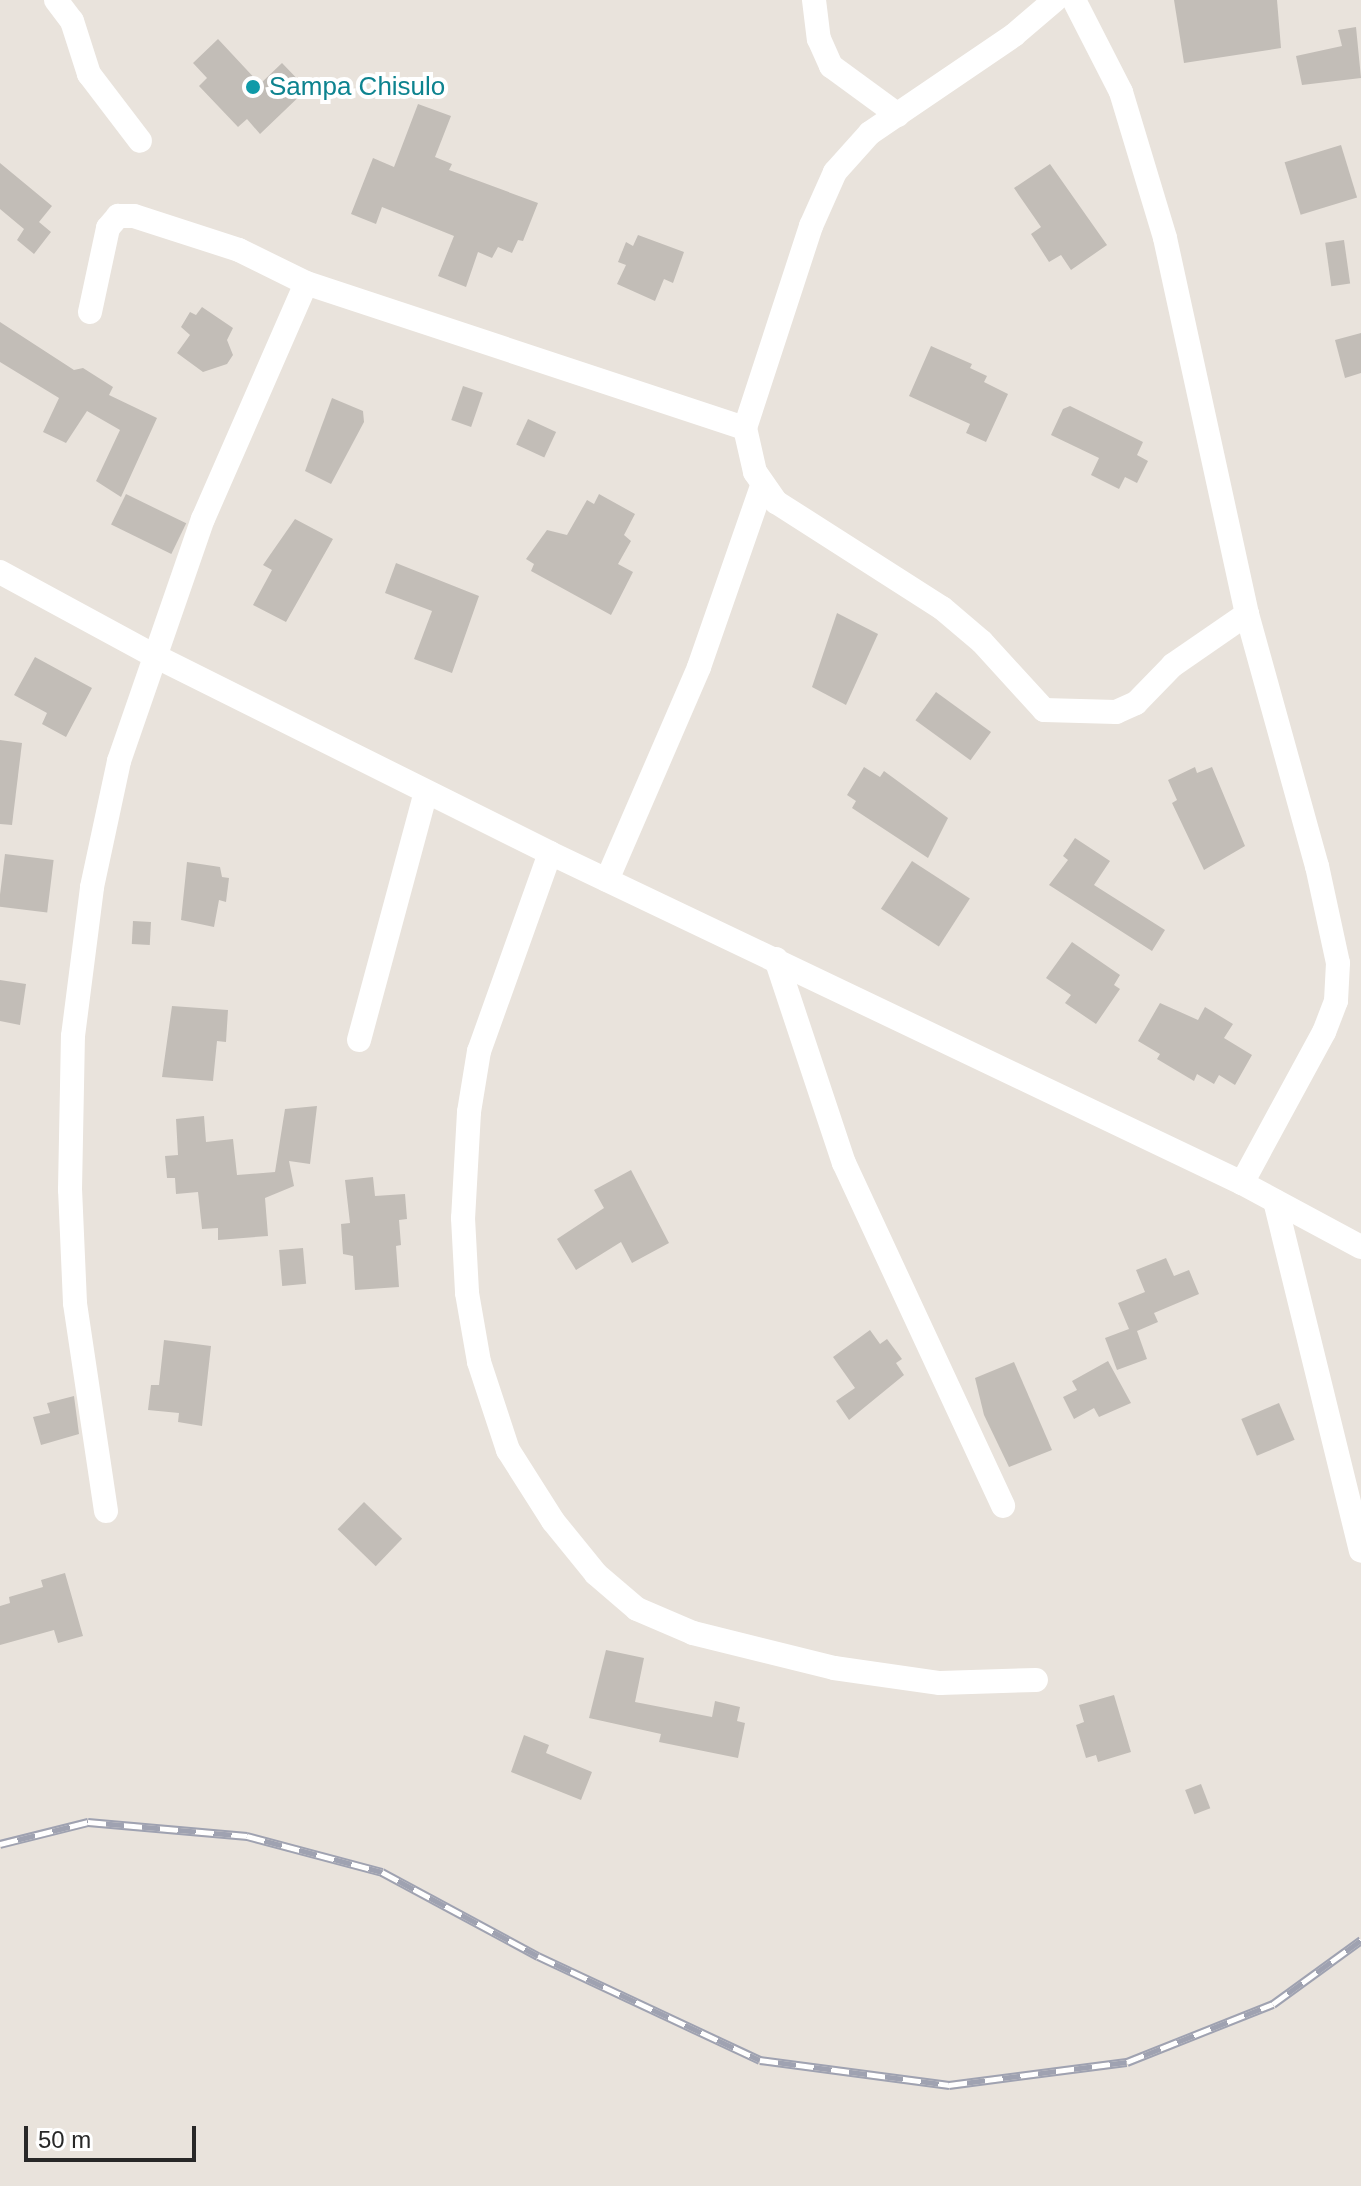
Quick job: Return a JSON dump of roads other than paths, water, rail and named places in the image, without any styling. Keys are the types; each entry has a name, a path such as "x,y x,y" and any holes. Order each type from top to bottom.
{"street":[{"path":"56,0 72,21 89,74 140,141"},
{"path":"814,0 819,39 831,66 898,115"},
{"path":"1055,0 1014,35 870,133 835,172 811,226 745,428 762,486 776,502 942,608 982,642 1044,710 1116,712 1136,703 1173,665 1247,614"},
{"path":"1074,0 1121,92 1161,224 1247,614 1317,866 1338,963 1336,1001 1324,1032 1242,1183"},
{"path":"90,312 108,228 118,216 134,216 239,250 306,283 745,428"},
{"path":"106,1511 75,1303 73,1036 92,887 119,761 203,519 306,283"},
{"path":"607,880 699,667 762,486"},
{"path":"0,572 155,656 426,792 1242,1183 1361,1247"},
{"path":"359,1040 426,792"},
{"path":"550,853 479,1051 469,1112 463,1218 467,1293 479,1362 508,1450 553,1521 596,1574 637,1609 693,1633 834,1668 940,1683 1036,1680"},
{"path":"776,959 844,1163 1003,1506"},
{"path":"1275,1201 1361,1551"}],"railway":[{"path":"0,1844 88,1822 247,1836 382,1872 538,1956 760,2060 949,2085 1127,2062 1273,2004 1361,1940"}],"place":[{"name":"Sampa Chisulo","path":"253,87"}]}
